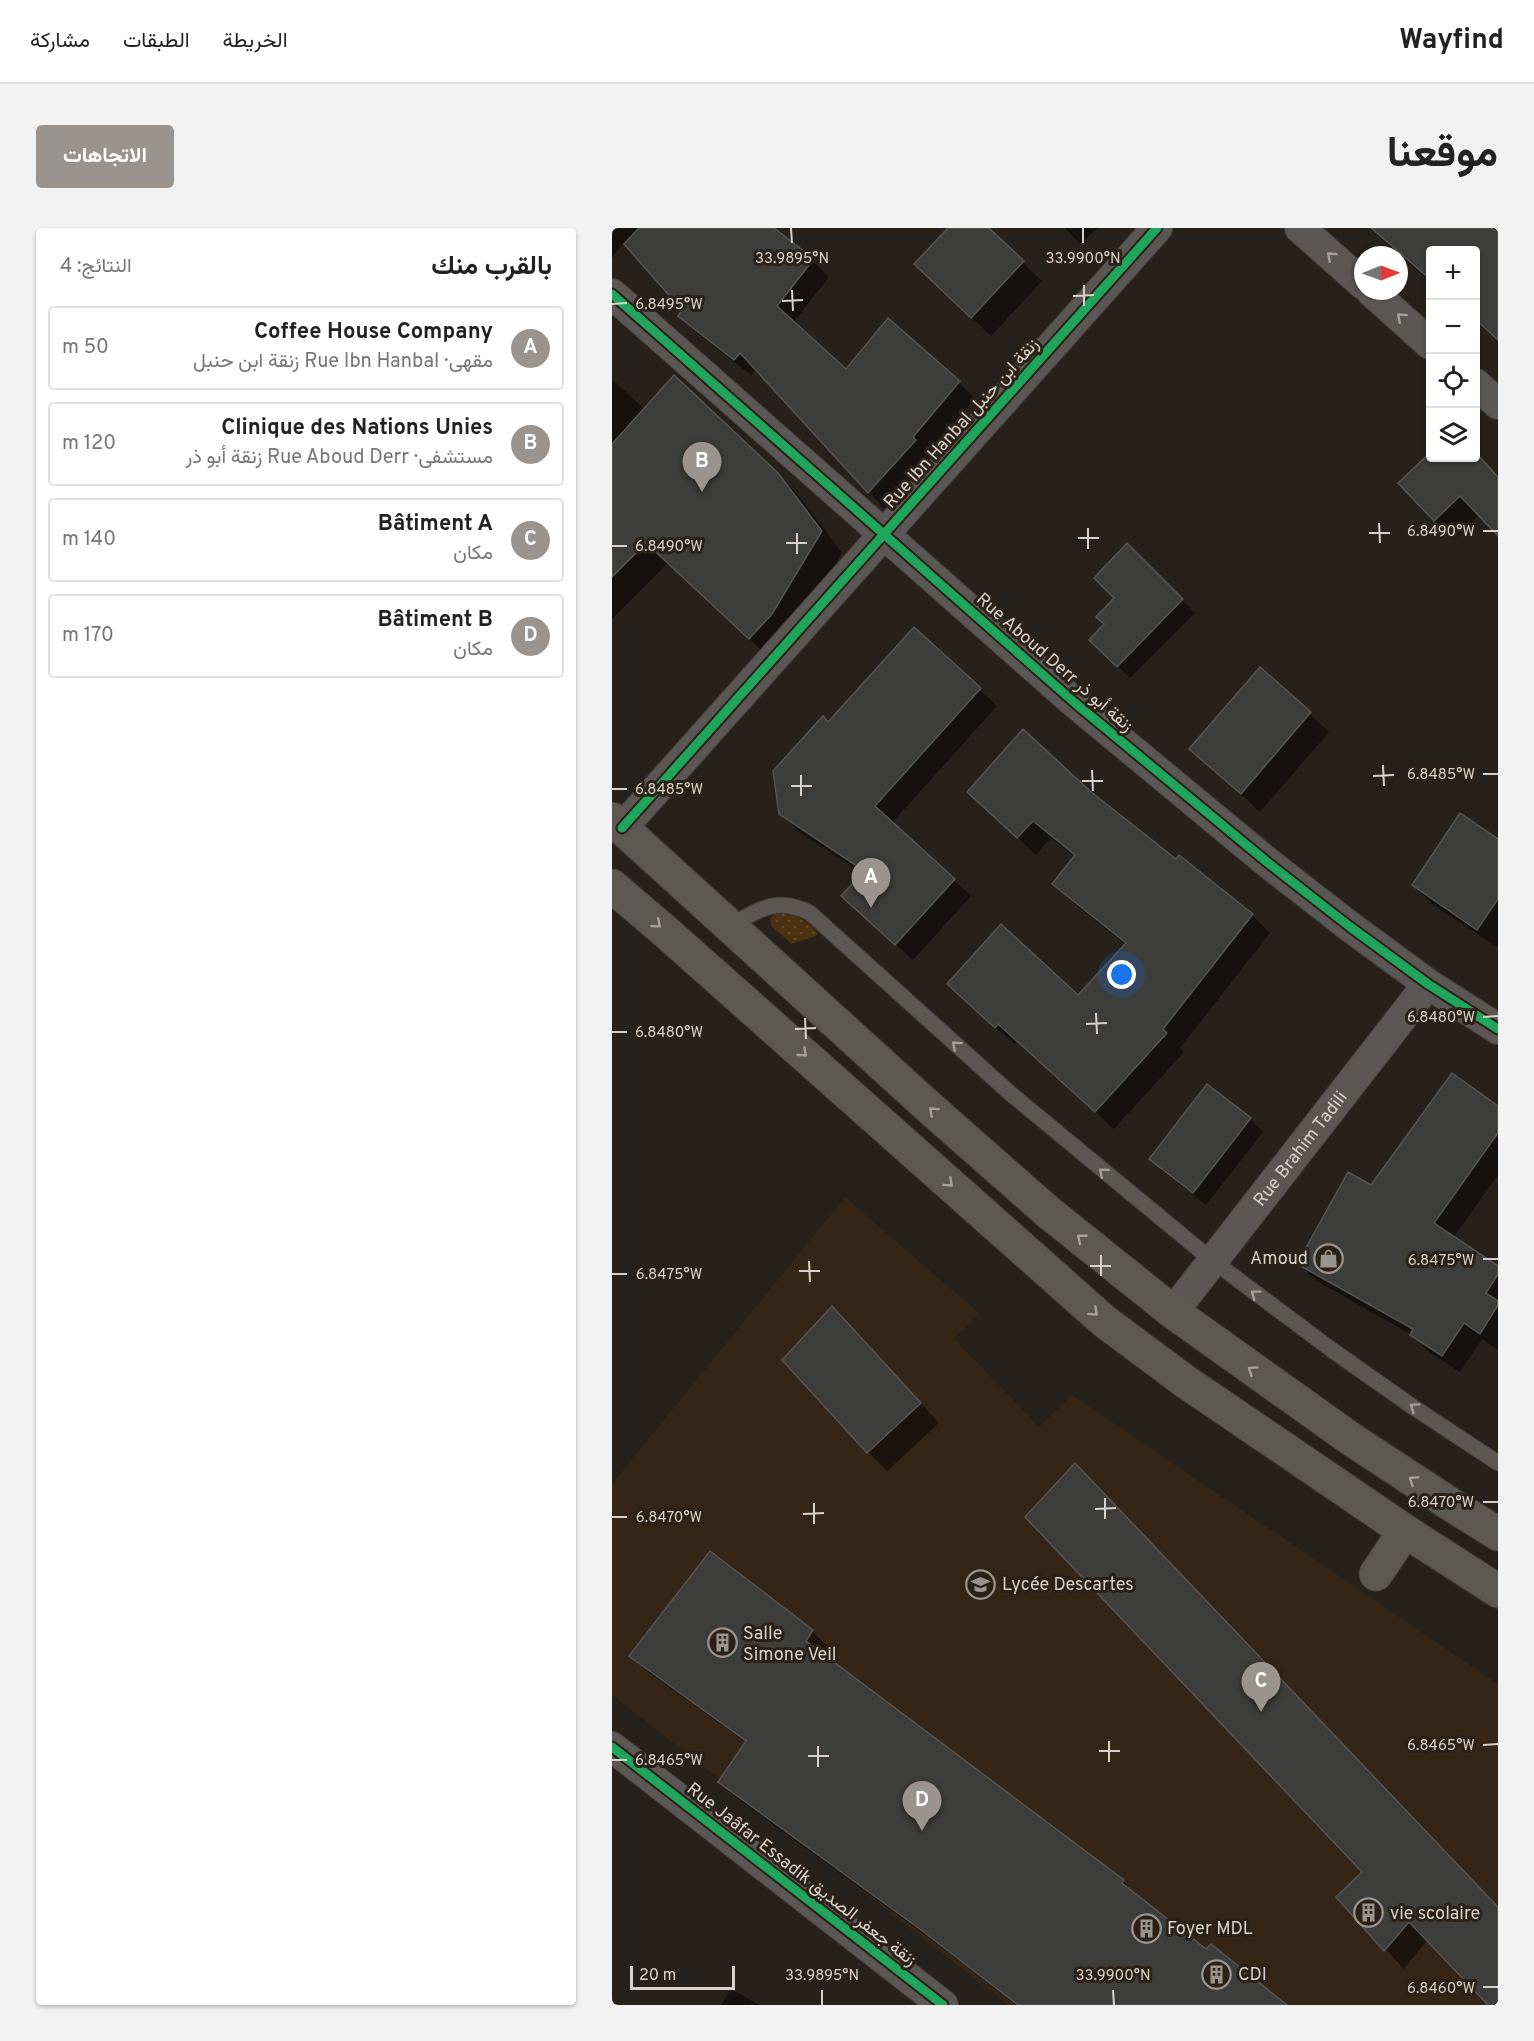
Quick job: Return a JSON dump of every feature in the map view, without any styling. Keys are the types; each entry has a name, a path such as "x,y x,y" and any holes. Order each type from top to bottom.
{"main road":[{"path":"617,823 931,1109 1048,1212 1173,1312 1351,1439 1498,1534"},
{"path":"612,886 1104,1321 1186,1382 1405,1531 1498,1591"},
{"path":"1376,1574 1405,1531"}],"street":[{"name":"Rue Ibn Hanbal زنقة ابن حنبل","path":"617,823 884,534 1157,228"},
{"path":"1300,228 1354,276"},
{"name":"Rue Aboud Derr زنقة أبو ذر","path":"612,294 1075,703 1249,847 1349,926 1428,984 1498,1029"},
{"path":"1381,300 1426,340"},
{"path":"1480,388 1498,404"},
{"name":"Rue Brahim Tadili","path":"1173,1312 1428,984"},
{"name":"Rue Jaâfar Essadik زنقة جعفر الصديق","path":"612,1748 943,2005"}],"lane":[{"path":"730,926 762,908 774,905 799,907 810,913 1011,1094 1213,1261 1332,1350 1413,1407 1498,1462"}],"shaded area":[{"path":"775,914 788,914 800,918 818,935 792,944 772,927 770,919"},
{"name":"Lycée Descartes","path":"845,1197 980,1314 954,1338 1039,1427 1072,1395 1498,1684 1498,2005 1008,2005 612,1695 612,1484"}],"building":[{"path":"639,228 774,228 814,259 777,306 846,369 888,318 960,381 913,437 916,440 868,493 740,353 734,360 678,316 682,310 624,244"},
{"path":"948,228 989,228 1024,261 971,318 914,264"},
{"path":"1371,228 1498,228 1498,340 1480,324 1480,246 1426,246 1426,276 1408,260 1408,246 1392,246"},
{"path":"674,375 778,473 822,531 772,614 749,639 646,543 612,577 612,444"},
{"path":"1426,457 1426,462 1480,462 1480,457 1498,477 1498,536 1460,496 1434,521 1398,483"},
{"path":"1127,543 1183,599 1117,667 1089,640 1104,624 1096,617 1114,598 1094,578"},
{"path":"914,627 981,688 875,806 955,879 895,945 841,896 864,871 779,814 773,771 823,716 828,722"},
{"path":"1260,667 1311,712 1241,794 1189,749"},
{"path":"1023,729 1090,791 1176,859 1179,855 1253,914 1163,1029 1167,1033 1095,1112 998,1024 995,1028 947,984 1001,924 1078,995 1126,943 1052,884 1075,855 1033,821 1017,838 967,792"},
{"path":"1460,813 1498,839 1498,899 1477,930 1412,885"},
{"path":"1452,1073 1498,1106 1498,1133 1434,1223 1498,1266 1498,1274 1486,1293 1498,1301 1498,1305 1480,1334 1464,1323 1442,1356 1410,1335 1413,1329 1297,1264 1348,1172 1371,1185"},
{"path":"1207,1084 1251,1118 1193,1193 1149,1159"},
{"path":"832,1306 921,1403 867,1453 782,1360"},
{"path":"1075,1463 1498,1907 1498,2005 1488,2005 1409,1922 1384,1951 1336,1897 1362,1872 1025,1517"},
{"path":"710,1551 813,1630 806,1641 1124,1880 1122,1883 1206,1949 1211,1944 1287,2005 1018,2005 921,1930 718,1782 746,1741 629,1656"}],"cycle path":[{"path":"622,828 1157,228"},
{"path":"612,294 1075,703 1267,862 1349,926 1428,984 1498,1029"},
{"path":"612,1747 943,2005"}],"place":[{"name":"Clinique des Nations Unies","path":"702,492"},
{"name":"Coffee House Company","path":"871,908"},
{"name":"Amoud","path":"1329,1258"},
{"name":"Lycée Descartes","path":"981,1584"},
{"name":"Salle Simone Veil","path":"722,1643"},
{"name":"Bâtiment A","path":"1261,1712"},
{"name":"Bâtiment B","path":"922,1831"},
{"name":"vie scolaire","path":"1369,1913"},
{"name":"Foyer MDL","path":"1146,1928"},
{"name":"CDI","path":"1217,1974"}]}
